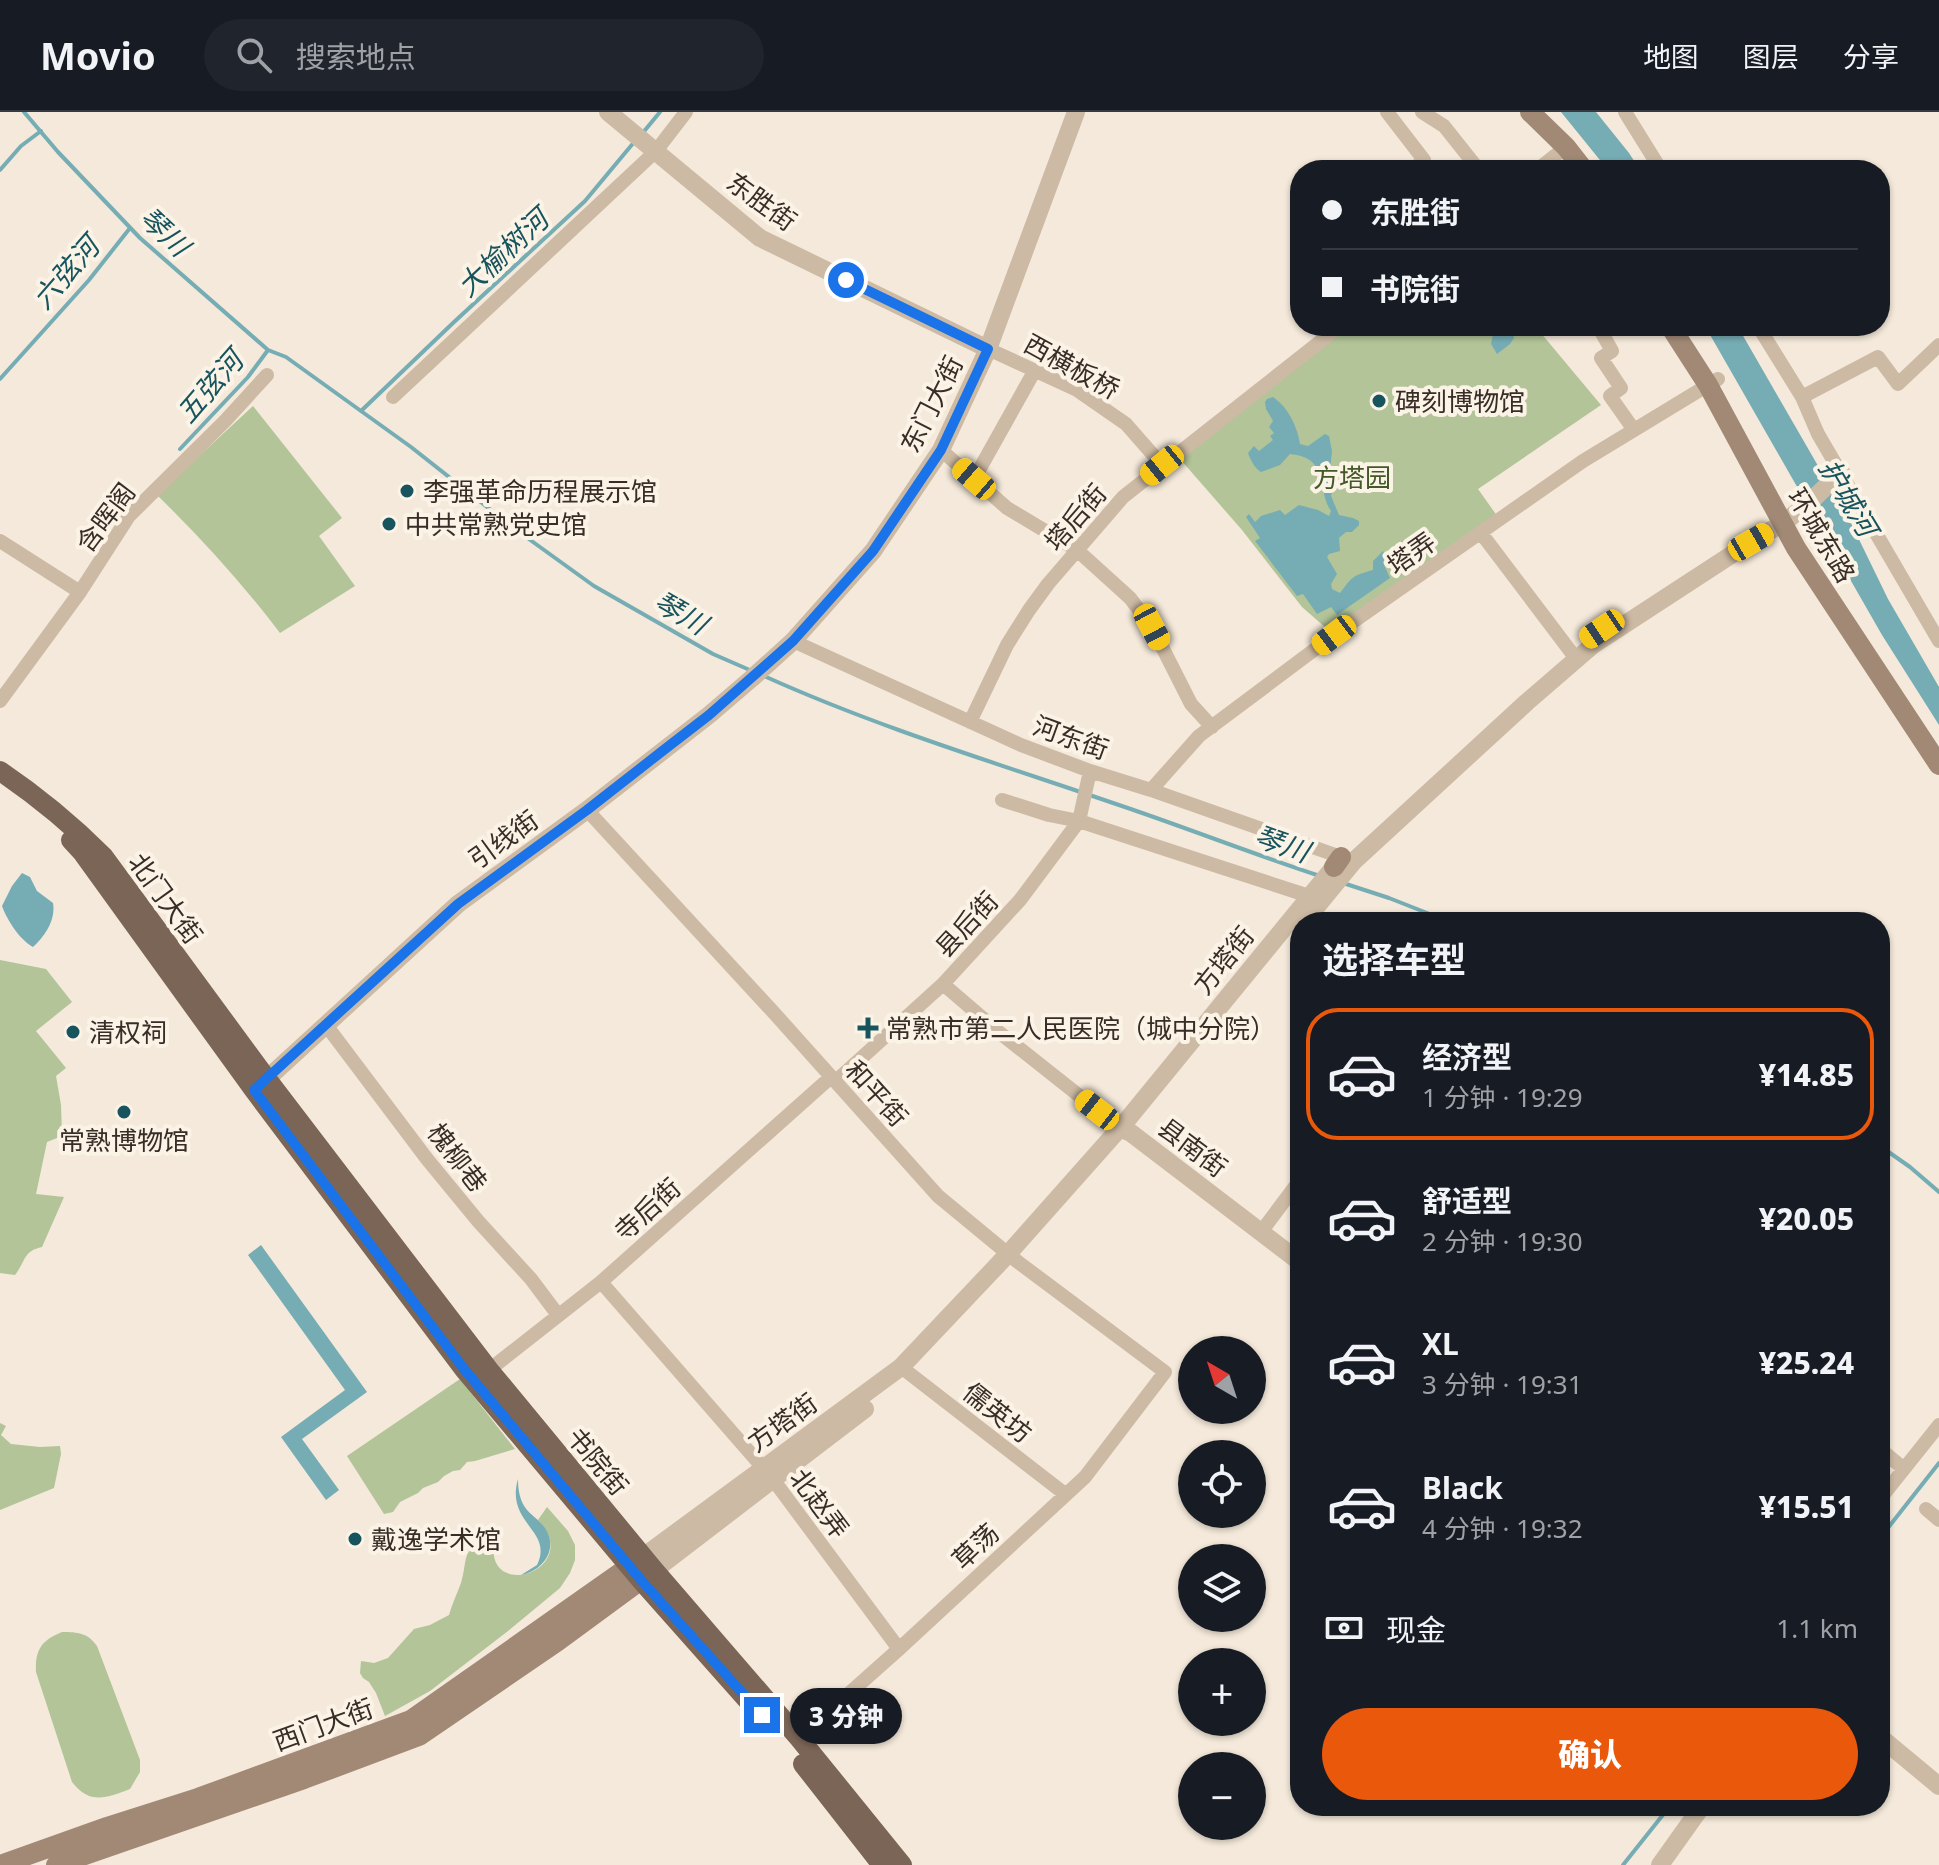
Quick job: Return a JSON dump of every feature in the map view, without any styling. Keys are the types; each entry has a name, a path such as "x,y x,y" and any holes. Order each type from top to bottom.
{"main road":[{"path":"1519,112 1564,157"},
{"path":"1530,112 1564,157"},
{"name":"环城东路","path":"1678,336 1713,382 1792,510 1831,582 1939,745"},
{"name":"环城东路","path":"1691,336 1713,382"},
{"name":"环城东路","path":"1792,510 1796,548 1939,765"},
{"name":"北门大街","path":"0,771 31,792 103,856 260,1084"},
{"name":"北门大街","path":"0,786 58,827 82,852 260,1084"},
{"name":"书院街","path":"260,1084 489,1370 642,1568 882,1865"},
{"name":"书院街","path":"260,1084 464,1369 799,1738 902,1865"},
{"name":"西门大街","path":"0,1865 198,1798 411,1720 642,1568"},
{"name":"西门大街","path":"56,1865 419,1736 558,1641 642,1568"}],"street":[{"name":"东胜街","path":"608,112 760,238 988,349"},
{"path":"393,397 686,112"},
{"name":"东门大街","path":"793,641 873,551 941,450 988,349 1076,112"},
{"path":"1387,112 1424,160"},
{"path":"1422,112 1444,126 1471,160"},
{"path":"1625,112 1655,160"},
{"name":"塔后街","path":"970,722 1007,645 1048,584 1123,497 1327,336"},
{"path":"1604,336 1612,351 1601,358 1621,388 1610,396 1634,430"},
{"path":"1764,336 1802,397 1818,434 1933,621 1939,641"},
{"path":"1802,397 1878,357 1898,384 1939,345"},
{"name":"西横板桥","path":"988,349 1077,390 1126,424 1162,465"},
{"path":"974,479 1035,370"},
{"name":"含晖阁","path":"0,701 80,592 129,516 267,375"},
{"name":"塔弄","path":"1151,790 1199,736 1334,635 1583,461 1713,382"},
{"path":"941,450 1007,508 1077,550 1130,598 1152,627 1191,704 1212,727"},
{"path":"1792,510 1841,472"},
{"name":"方塔街","path":"1302,912 1340,865 1571,652 1663,587 1792,510"},
{"name":"方塔街","path":"1340,865 1354,861 1593,645 1751,542 1792,510"},
{"path":"1481,533 1571,652"},
{"path":"0,541 80,592"},
{"name":"引线街","path":"260,1084 458,904 587,810 709,715 793,641"},
{"name":"河东街","path":"793,641 1021,745 1151,790 1340,865"},
{"name":"县后街","path":"833,1079 943,984 1020,900 1079,821 1090,771"},
{"path":"1002,800 1319,891"},
{"name":"和平街","path":"587,810 938,1196 1013,1258 1165,1372"},
{"name":"方塔街","path":"1309,912 1319,891"},
{"name":"方塔街","path":"1125,1130 1290,927"},
{"name":"方塔街","path":"642,1568 906,1370 1013,1258 1290,939"},
{"name":"县南街","path":"943,984 1000,1033 1290,1254"},
{"name":"槐柳巷","path":"326,1025 427,1159 531,1279 558,1315"},
{"name":"寺后街","path":"489,1370 601,1282 833,1079"},
{"path":"1261,1232 1290,1193"},
{"name":"北赵弄","path":"601,1282 767,1473 899,1649"},
{"name":"儒英坊","path":"906,1370 1065,1494"},
{"name":"草荡","path":"799,1738 1085,1477 1165,1372"},
{"path":"1890,1486 1939,1425"},
{"path":"1890,1457 1904,1469"},
{"path":"1926,1509 1939,1520"},
{"path":"1890,1745 1939,1786"},
{"path":"1660,1865 1695,1816"}],"green space":[{"name":"方塔园","path":"1337,336 1543,336 1601,405 1478,489 1500,520 1334,635 1302,607 1242,530 1180,459"},
{"path":"253,406 342,518 319,536 355,586 280,633 221,561 157,495"},
{"path":"0,960 46,969 72,1002 36,1031 66,1068 56,1076 62,1136 47,1142 36,1194 64,1197 42,1247 28,1254 15,1275 0,1273"},
{"path":"460,1379 515,1449 467,1462 460,1470 453,1471 400,1502 393,1512 384,1514 347,1456"},
{"path":"0,1423 6,1426 1,1435 11,1444 60,1446 61,1454 54,1488 0,1510"},
{"path":"547,1507 568,1531 575,1545 575,1560 560,1588 430,1691 385,1716 376,1693 360,1673 361,1661 374,1663 388,1658 414,1629 449,1615 461,1583 467,1554 475,1547 494,1541 495,1560 503,1571 516,1575 542,1565 550,1553 549,1538 538,1520"},
{"path":"62,1632 82,1634 97,1646 140,1760 140,1772 130,1789 99,1798 85,1794 72,1782 36,1672 41,1646"}],"water":[{"path":"1561,112 1596,112 1634,160 1600,160"},
{"path":"1493,336 1514,338 1497,354 1491,344"},
{"path":"1711,336 1743,336 1851,523 1888,599 1939,687 1939,725 1882,635"},
{"path":"1273,397 1291,418 1300,444 1308,446 1325,434 1329,436 1332,451 1331,496 1339,515 1359,521 1352,532 1346,532 1339,538 1340,551 1327,557 1337,574 1331,584 1332,589 1340,593 1354,577 1373,570 1373,561 1383,551 1385,556 1384,565 1390,578 1337,615 1331,607 1317,614 1303,594 1297,596 1255,541 1260,538 1246,517 1249,514 1255,522 1261,516 1280,510 1285,515 1299,505 1329,516 1331,511 1317,467 1311,461 1290,454 1280,465 1261,472 1251,461 1248,453 1254,446 1259,451 1273,440 1270,436 1274,433 1269,427 1273,421 1265,402"},
{"path":"22,873 30,877 37,891 53,903 49,927 33,947 14,929 2,906"},
{"path":"261,1245 367,1392 302,1439 339,1490 326,1500 281,1437 345,1390 248,1255"},
{"path":"518,1479 523,1504 545,1528 550,1544 542,1564 521,1575 537,1565 541,1553 535,1534 518,1506"}],"waterway":[{"name":"琴川","path":"24,112 140,238 268,350 286,357 411,447 594,586 713,654 752,671"},
{"name":"大榆树河","path":"641,135 660,112"},
{"path":"0,170 21,146 41,131"},
{"name":"大榆树河","path":"361,411 585,201 635,141"},
{"name":"六弦河","path":"0,379 89,280 130,228"},
{"name":"五弦河","path":"180,449 248,377 268,350"},
{"name":"琴川","path":"764,676 893,728 1320,876"},
{"name":"琴川","path":"1343,883 1425,912"},
{"name":"琴川","path":"1890,1153 1939,1192"},
{"path":"1890,1525 1939,1463"},
{"path":"1623,1865 1662,1816"}],"place":[{"name":"碑刻博物馆","path":"1379,401"},
{"name":"李强革命历程展示馆","path":"407,491"},
{"name":"中共常熟党史馆","path":"389,524"},
{"name":"常熟市第二人民医院（城中分院）","path":"868,1028"},
{"name":"清权祠","path":"73,1032"},
{"name":"常熟博物馆","path":"124,1112"},
{"name":"戴逸学术馆","path":"355,1539"}],"route":[{"path":"762,1715 641,1580 464,1369 254,1090 458,904 587,810 751,679 793,641 873,551 941,450 988,349 846,280"}],"water label":[{"name":"护城河","path":"1849,497"}]}
